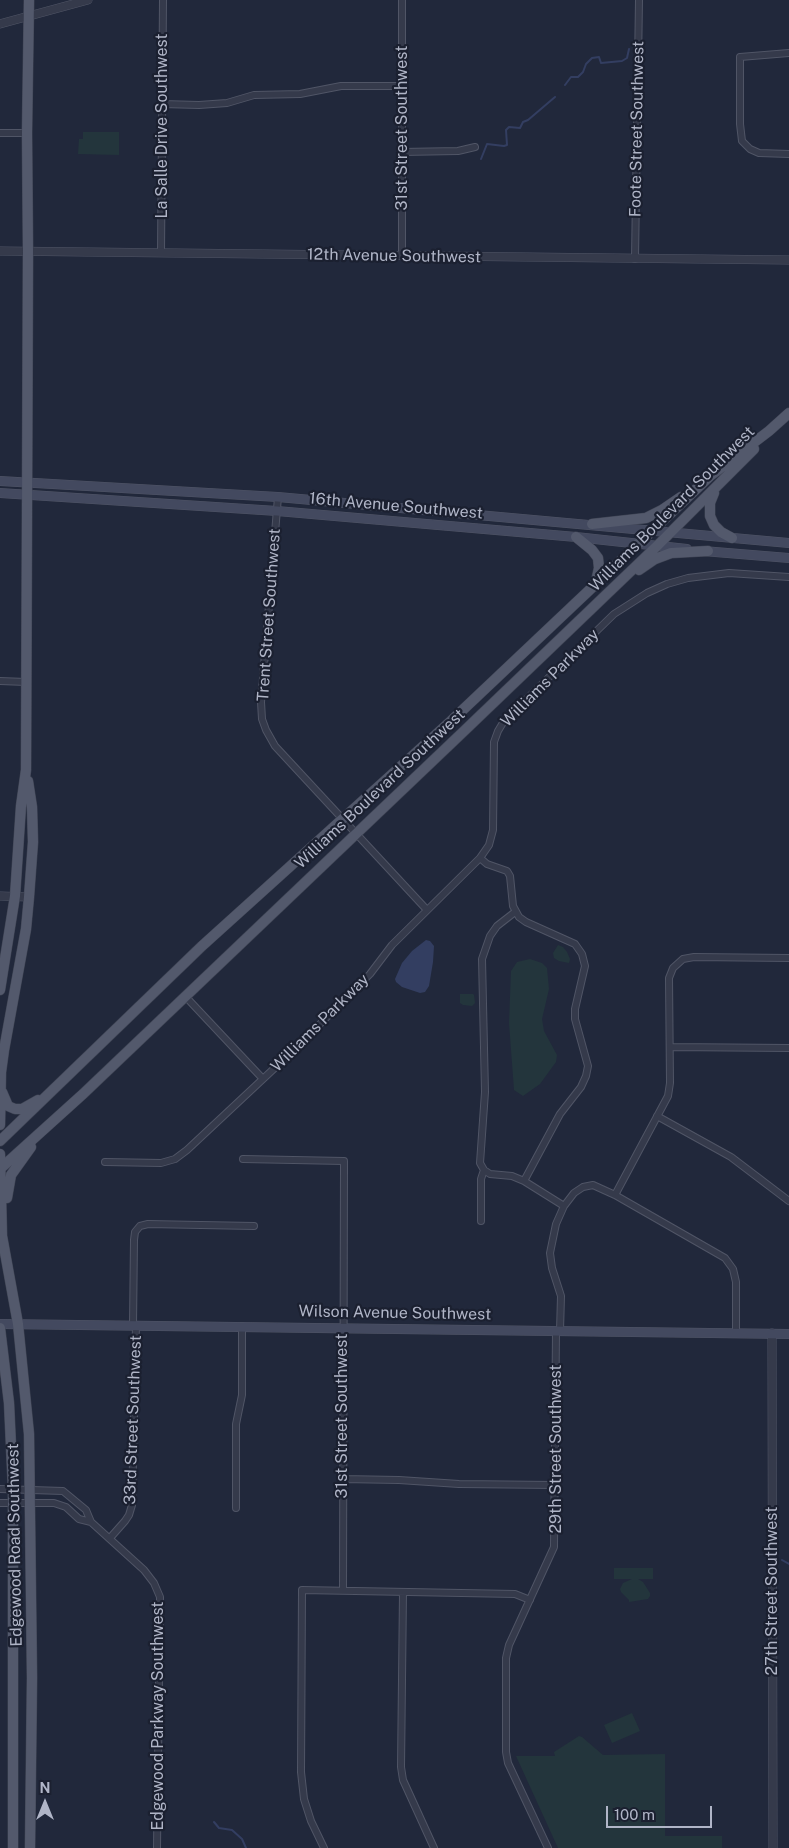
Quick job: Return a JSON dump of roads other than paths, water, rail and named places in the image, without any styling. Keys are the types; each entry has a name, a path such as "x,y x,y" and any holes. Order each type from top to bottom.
{"main road":[{"path":"0,990 15,896 21,806 26,770 29,0"},
{"name":"Williams Boulevard Southwest","path":"0,1168 185,996 658,546 789,413"},
{"name":"Williams Boulevard Southwest","path":"0,1142 202,946 451,721 710,476 775,426"},
{"path":"592,524 646,518 662,510 710,476"},
{"name":"16th Avenue Southwest","path":"0,481 278,496 789,544"},
{"path":"716,489 710,504 710,516 714,525 721,532 732,538"},
{"name":"16th Avenue Southwest","path":"0,492 277,511 789,558"},
{"path":"576,537 592,550 598,558 599,568 595,586"},
{"path":"615,586 655,559 671,554 708,551"},
{"path":"0,1125 4,1050 26,929 29,897 32,807 26,770"},
{"path":"1,1088 4,1100 8,1106 15,1109 22,1109 48,1095"},
{"path":"2,1236 7,1188 11,1174 46,1127"},
{"name":"Edgewood Road Southwest","path":"0,1154 2,1236 18,1324 28,1418 32,1678 30,1848"},
{"name":"Wilson Avenue Southwest","path":"0,1324 789,1334"},
{"name":"Edgewood Road Southwest","path":"0,1328 9,1403 12,1489 12,1848"}],"street":[{"path":"0,24 88,0"},
{"name":"La Salle Drive Southwest","path":"161,253 163,0"},
{"name":"31st Street Southwest","path":"402,0 402,256"},
{"name":"Foote Street Southwest","path":"635,258 639,0"},
{"path":"789,53 740,57 740,124 742,141 750,149 759,153 789,154"},
{"path":"162,104 199,105 227,103 254,95 300,94 341,86 402,86"},
{"path":"0,133 27,133"},
{"path":"401,152 458,151 475,148"},
{"name":"12th Avenue Southwest","path":"0,251 789,260"},
{"name":"Trent Street Southwest","path":"278,496 261,702 262,718 266,730 275,746 428,910"},
{"name":"Williams Parkway","path":"105,1162 161,1163 175,1159 187,1150 263,1079 370,974 392,945 480,858 489,845 494,830 494,742 498,731 504,721 614,614 647,593 667,584 688,578 729,573 789,576"},
{"path":"0,681 26,682"},
{"path":"480,858 487,864 507,871 510,876 515,912 526,922 575,944 582,954 585,966 575,1019 588,1066 586,1076 581,1087 560,1114 524,1181"},
{"path":"0,896 29,897"},
{"path":"515,912 497,926 490,936 482,959 485,1092 480,1163 484,1170 490,1174 512,1176 524,1181 564,1206"},
{"path":"615,1195 668,1096 670,1083 669,978 673,968 682,960 694,957 789,958"},
{"name":"Williams Parkway","path":"185,996 263,1079"},
{"path":"670,1047 789,1048"},
{"path":"657,1116 730,1157 789,1201"},
{"name":"31st Street Southwest","path":"243,1158 344,1161 342,1328 343,1590"},
{"path":"481,1221 481,1179 484,1170"},
{"name":"29th Street Southwest","path":"548,1848 508,1762 506,1752 506,1658 509,1645 554,1547 558,1331 561,1296 552,1268 550,1253 556,1224 564,1206 574,1193 584,1187 593,1185 615,1195 725,1258 733,1269 736,1282 736,1333"},
{"name":"33rd Street Southwest","path":"110,1538 125,1521 132,1505 135,1232 140,1226 148,1224 254,1226"},
{"path":"236,1508 236,1424 242,1395 242,1326"},
{"name":"27th Street Southwest","path":"772,1333 772,1848"},
{"path":"342,1479 459,1484 555,1485"},
{"name":"Edgewood Parkway Southwest","path":"0,1489 63,1491 86,1510 91,1522"},
{"name":"Edgewood Parkway Southwest","path":"0,1503 61,1504 79,1519 91,1522 144,1570 154,1582 160,1597 157,1848"},
{"path":"324,1848 311,1821 304,1799 301,1772 302,1590 515,1594 530,1600"},
{"path":"403,1592 401,1767 403,1780 434,1848"}],"water":[{"path":"426,940 430,941 434,946 433,962 429,986 425,992 420,993 402,987 395,979 402,963 412,951"}],"waterway":[{"path":"565,85 571,77 578,77 592,58 599,57 601,63 622,61 627,58 629,49"},
{"path":"481,159 487,144 507,145 506,130 509,127 520,128 523,122 528,120 555,97"},
{"path":"782,1560 789,1564"},
{"path":"214,1822 219,1828 232,1830 242,1839 246,1848"}]}
